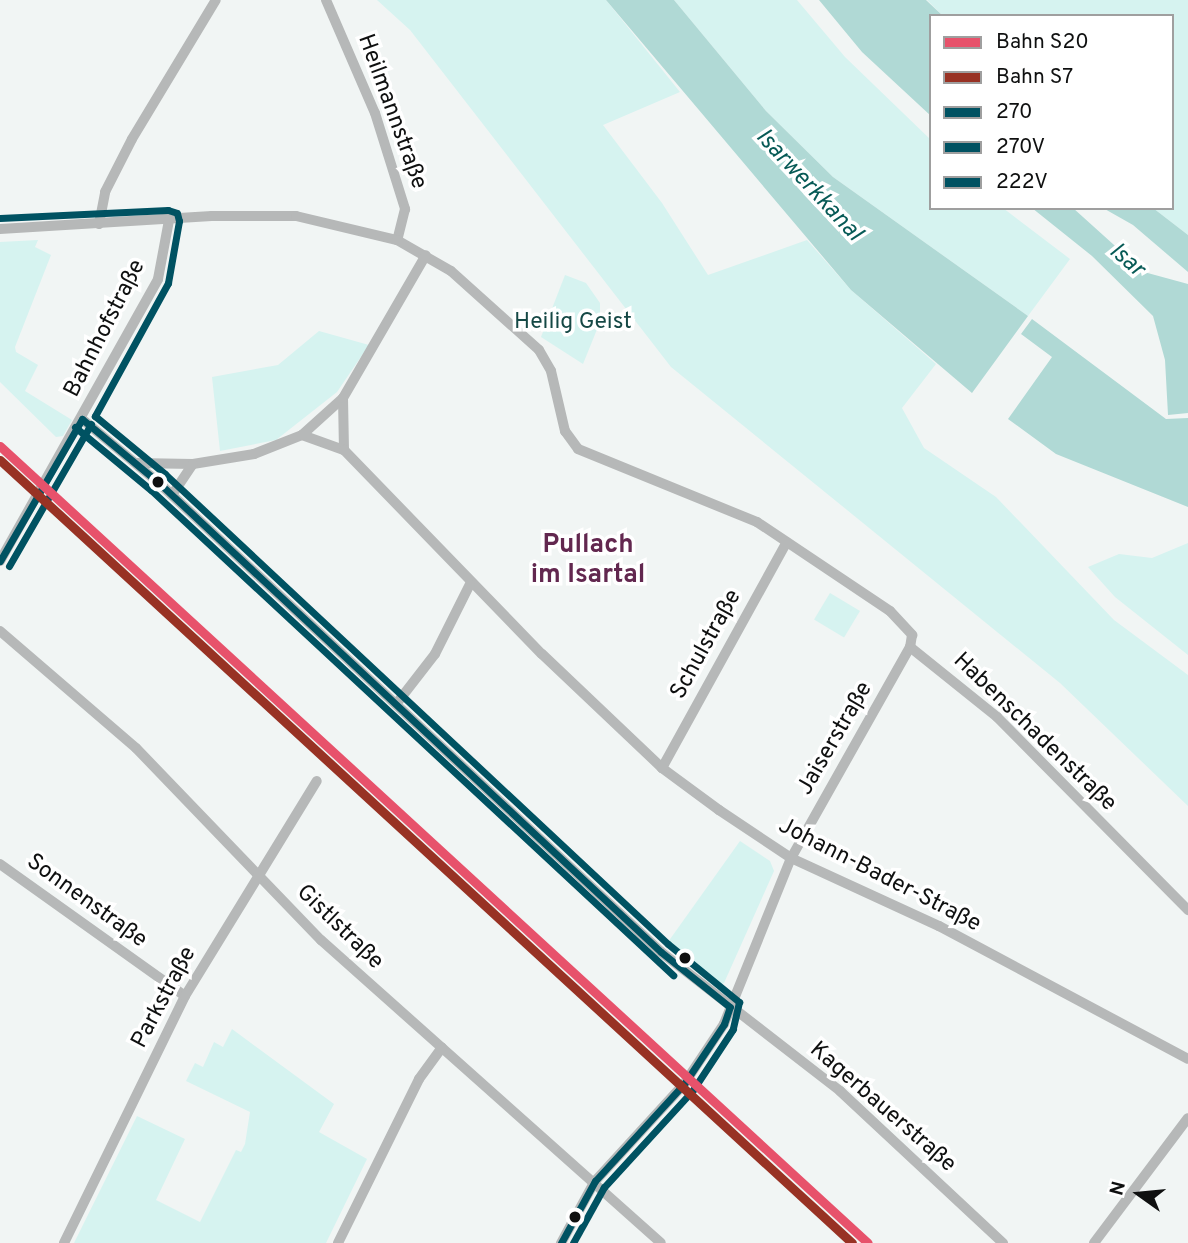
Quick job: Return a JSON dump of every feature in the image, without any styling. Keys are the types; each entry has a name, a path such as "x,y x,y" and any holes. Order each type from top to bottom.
{"street":[{"path":"99,223 105,192 132,139 216,0"},
{"name":"Heilmannstraße","path":"326,0 375,113 405,209 397,240"},
{"path":"0,229 296,216 397,240 426,255 342,398 302,435 278,448 194,464 136,463"},
{"name":"Bahnhofstraße","path":"0,561 82,419 158,279 169,220"},
{"name":"Habenschadenstraße","path":"426,255 478,293 547,359 565,431 578,449 597,459 724,505 788,542 890,611 912,635 910,647 997,717 1188,910"},
{"path":"342,398 344,450"},
{"name":"Kagerbauerstraße","path":"82,419 172,495 661,952 841,1091 1003,1243"},
{"name":"Johann-Bader-Straße","path":"302,435 344,450 470,584 662,768 791,858 939,926 1188,1059"},
{"path":"172,495 194,464"},
{"name":"Schulstraße","path":"662,768 788,542"},
{"path":"397,703 435,654 470,584"},
{"name":"Gistlstraße","path":"0,631 136,748 258,878 321,940 595,1181 661,1243"},
{"name":"Jaiserstraße","path":"561,1243 595,1181 684,1084 724,1024 791,858 910,647"},
{"name":"Parkstraße","path":"64,1243 185,996 317,781"},
{"name":"Sonnenstraße","path":"0,864 185,996"},
{"path":"338,1243 419,1079 442,1047"},
{"path":"1094,1243 1188,1118"}],"green space":[{"path":"377,0 606,0 680,92 603,125 662,203 708,275 807,240 851,290 936,364 902,408 924,448 996,497 1114,620 1188,675 1188,806 1060,683 671,367 410,30"},
{"path":"674,0 797,0 845,57 929,138 929,210 1006,210 1070,259 1028,316 833,177 766,111"},
{"path":"927,0 1188,0 1188,235 1156,210 1174,210 1174,14 941,14"},
{"path":"38,240 35,247 51,255 15,347 16,352 38,365 25,391 72,420 63,436 56,437 0,382 0,242"},
{"name":"Heilig Geist","path":"565,275 586,283 600,303 600,322 583,364 541,337"},
{"path":"319,331 369,345 337,392 276,440 220,451 212,377 278,365"},
{"path":"1188,543 1188,655 1115,597 1088,567 1119,554 1152,558"},
{"path":"830,593 860,611 844,638 814,620"},
{"path":"740,841 770,861 774,871 724,983 718,985 668,942"},
{"path":"232,1029 334,1104 319,1132 367,1159 326,1243 74,1243 137,1116 185,1139 156,1200 200,1222 236,1150 241,1152 245,1144 250,1112 186,1081 195,1063 203,1067 214,1042 223,1047"}],"water":[{"name":"Isarwerkkanal","path":"606,0 674,0 766,111 833,177 1028,316 972,393 851,290"},
{"path":"819,0 926,0 941,14 929,14 929,114 862,52"},
{"name":"Isar","path":"1034,210 1075,210 1144,272 1188,284 1188,413 1168,415 1165,360 1153,316 1092,256"},
{"path":"1107,210 1156,210 1188,235 1188,272 1133,225"},
{"path":"1032,319 1166,419 1188,418 1188,507 1056,454 1008,419 1052,357 1021,334"}],"rail line":[{"name":"S20","path":"0,446 868,1243"},
{"name":"S7","path":"0,460 852,1243"}],"transit line":[{"name":"222V","path":"0,218 168,210 177,213 179,221 168,283 95,416 165,474 668,944 739,1002 733,1029 693,1090 604,1187 573,1243"},
{"name":"270","path":"82,419 158,482 661,952 730,1007"},
{"name":"270","path":"0,561 82,419"},
{"name":"270V","path":"9,566 91,424"},
{"name":"270V","path":"75,427 151,490 673,975"},
{"name":"270","path":"561,1243 595,1181 684,1084 724,1024 730,1007"}],"district":[{"name":"Pullach im Isartal","path":"588,561"}]}
